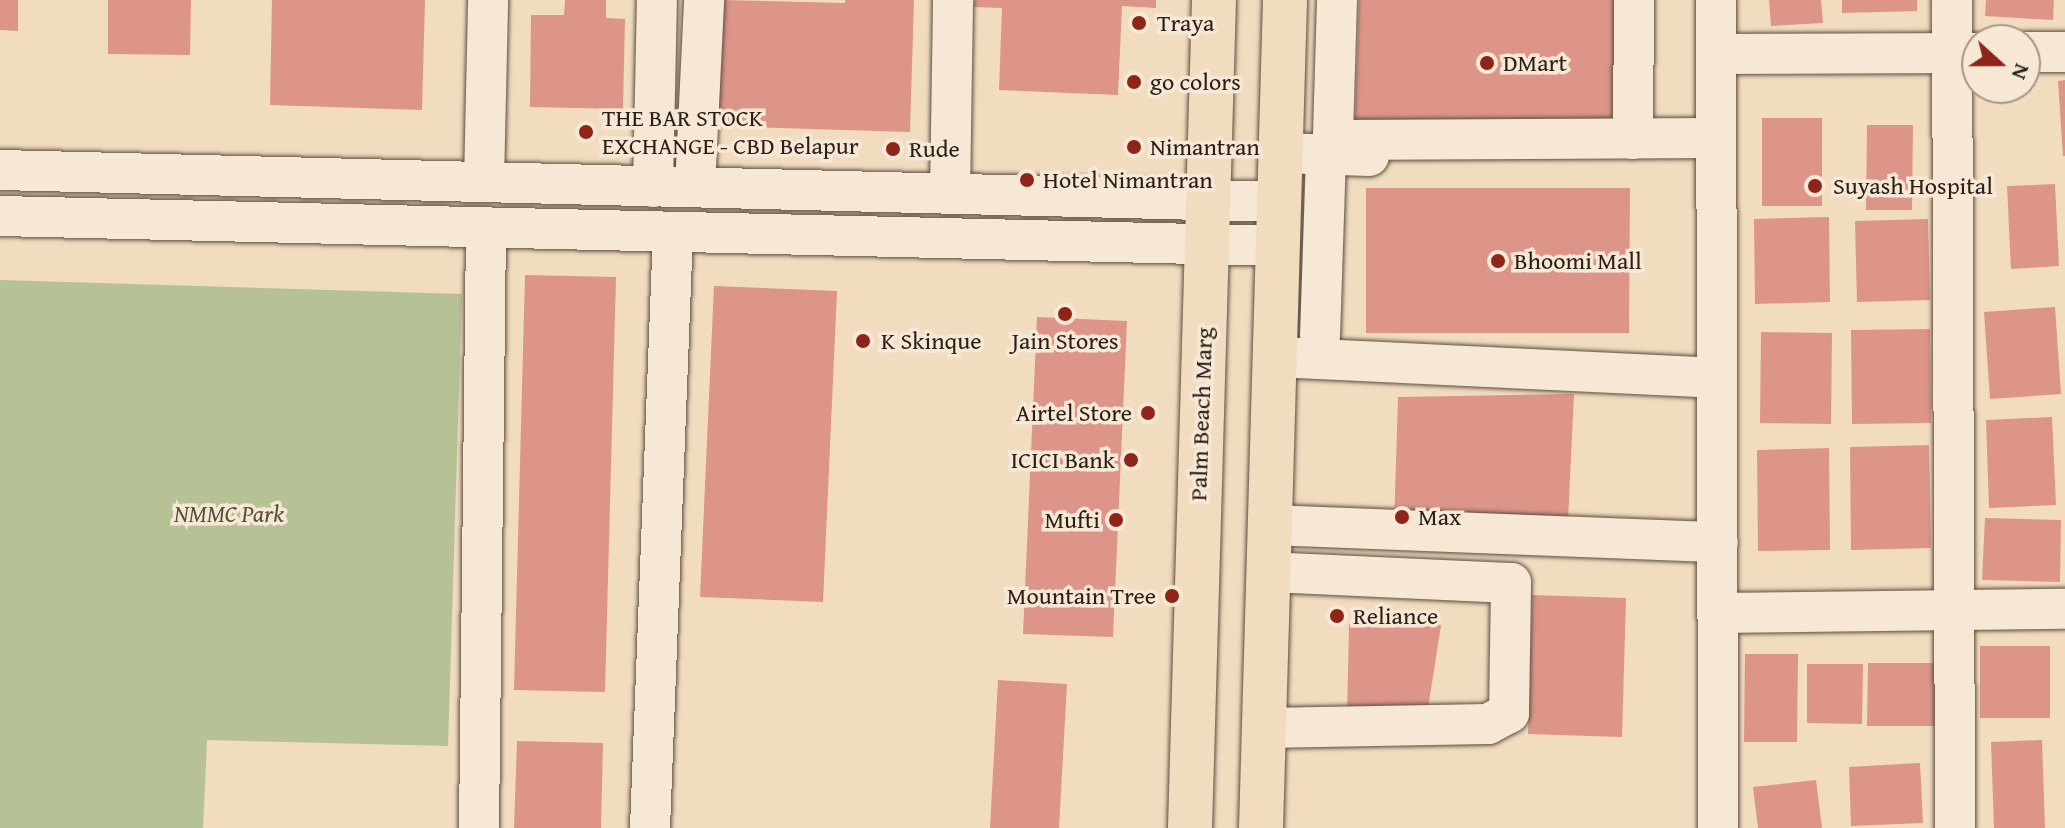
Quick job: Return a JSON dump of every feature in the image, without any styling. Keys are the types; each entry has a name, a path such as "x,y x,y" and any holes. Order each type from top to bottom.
{"main road":[{"name":"Palm Beach Marg","path":"1190,828 1214,0"},
{"path":"1261,828 1285,0"}],"street":[{"path":"484,182 488,0"},
{"path":"653,187 657,0"},
{"path":"695,187 704,0"},
{"path":"933,0 939,194"},
{"path":"939,194 953,0"},
{"path":"1337,0 1333,134 1337,140 1633,139 1716,152"},
{"path":"1633,139 1634,0"},
{"path":"1716,0 1718,828"},
{"path":"1952,0 1961,37"},
{"path":"2041,52 2065,52"},
{"path":"1716,54 1961,53"},
{"path":"1955,828 1955,610 1964,104"},
{"path":"1281,153 1716,152"},
{"path":"1320,336 1326,155"},
{"path":"0,170 1280,202"},
{"path":"190,221 191,175"},
{"path":"0,216 1278,246"},
{"path":"479,828 486,228"},
{"path":"650,828 673,232"},
{"path":"1275,346 1320,336 1716,366"},
{"path":"1275,346 1716,366"},
{"path":"1270,525 1718,542"},
{"path":"1264,728 1488,724 1509,713 1511,583 1269,572"},
{"path":"1719,613 2065,609"}],"green space":[{"name":"NMMC Park","path":"0,280 462,294 448,746 207,740 203,828 0,828"}],"building":[{"path":"0,0 18,0 18,31 0,30"},
{"path":"108,0 191,0 190,55 108,54"},
{"path":"272,0 425,0 422,110 270,105"},
{"path":"565,0 606,0 606,18 625,19 623,109 530,107 531,15 564,15"},
{"path":"722,0 845,3 845,0 914,0 910,132 718,126"},
{"path":"975,0 1156,0 1156,8 1122,6 1118,95 999,90 1002,8 974,7"},
{"name":"DMart","path":"1359,0 1620,0 1613,136 1355,126"},
{"path":"1769,0 1821,0 1823,23 1771,26"},
{"path":"1842,0 1917,0 1917,11 1842,13"},
{"path":"1986,0 2054,0 2053,20 1985,16"},
{"path":"2065,80 2065,156 2063,156 2058,81"},
{"path":"1762,118 1822,118 1822,206 1762,206"},
{"path":"1867,125 1913,125 1912,210 1866,210"},
{"path":"2055,184 2059,266 2011,269 2007,186"},
{"name":"Bhoomi Mall","path":"1366,188 1630,188 1629,333 1366,333"},
{"path":"1829,217 1830,302 1755,304 1754,219"},
{"path":"1928,219 1930,300 1857,302 1855,221"},
{"path":"525,275 616,277 605,692 514,690"},
{"path":"714,286 837,291 823,602 700,597"},
{"path":"2055,307 2061,394 1990,399 1984,312"},
{"path":"1037,317 1127,321 1113,637 1023,634"},
{"path":"1930,329 1931,423 1852,424 1851,330"},
{"path":"1761,332 1832,333 1831,424 1760,423"},
{"path":"1574,394 1568,521 1394,526 1398,397"},
{"path":"2052,417 2056,505 1989,508 1986,420"},
{"path":"1929,445 1931,548 1851,550 1850,447"},
{"path":"1829,448 1830,550 1758,551 1757,450"},
{"path":"1985,518 2061,520 2060,582 1982,580"},
{"path":"1532,595 1626,598 1622,737 1528,734"},
{"path":"1349,624 1441,625 1426,721 1347,719"},
{"path":"1980,646 2050,646 2050,718 1980,718"},
{"path":"1745,654 1798,654 1797,742 1744,742"},
{"path":"1868,663 1935,663 1935,726 1867,726"},
{"path":"1807,664 1863,664 1862,724 1807,723"},
{"path":"998,680 1067,684 1059,828 990,828"},
{"path":"2042,740 2045,828 1994,828 1991,742"},
{"path":"517,741 603,743 601,828 514,828"},
{"path":"1920,763 1923,823 1851,826 1849,767"},
{"path":"1816,780 1822,828 1758,828 1753,787"}],"place":[{"name":"Traya","path":"1139,23"},
{"name":"DMart","path":"1487,63"},
{"name":"go colors","path":"1134,82"},
{"name":"THE BAR STOCK EXCHANGE - CBD Belapur","path":"586,132"},
{"name":"Nimantran","path":"1134,147"},
{"name":"Rude","path":"893,149"},
{"name":"Hotel Nimantran","path":"1027,180"},
{"name":"Suyash Hospital","path":"1815,186"},
{"name":"Bhoomi Mall","path":"1498,261"},
{"name":"Jain Stores","path":"1065,314"},
{"name":"K Skinque","path":"863,341"},
{"name":"Airtel Store","path":"1148,413"},
{"name":"ICICI Bank","path":"1131,460"},
{"name":"Max","path":"1402,517"},
{"name":"Mufti","path":"1116,520"},
{"name":"Mountain Tree","path":"1172,596"},
{"name":"Reliance","path":"1337,616"}]}
